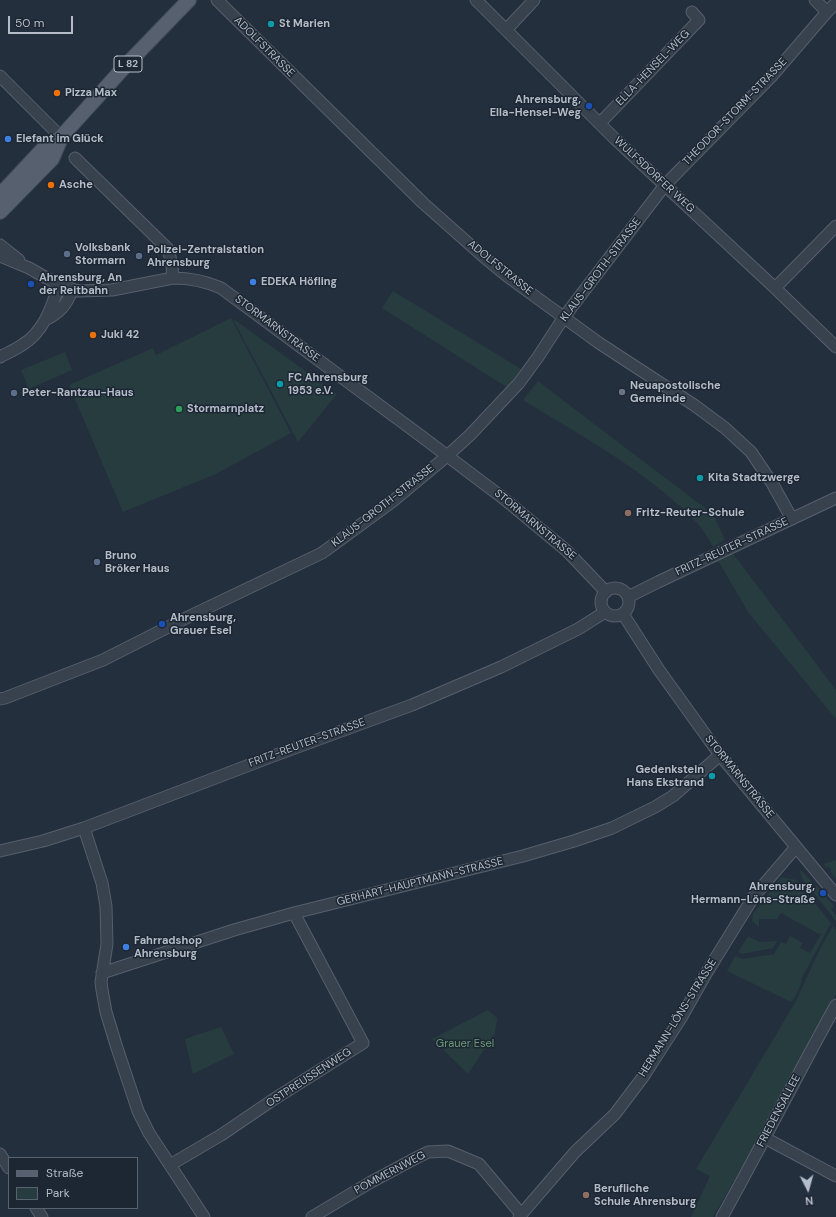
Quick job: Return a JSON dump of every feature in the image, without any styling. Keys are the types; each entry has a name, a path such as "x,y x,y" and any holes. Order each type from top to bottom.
{"main road":[{"name":"L 82","path":"0,195 43,149 62,137 129,62 189,0"},
{"name":"L 82","path":"0,212 52,158 62,137"}],"street":[{"name":"ADOLFSTRASSE","path":"217,0 422,203 507,276 599,342 694,405 725,428 751,452 772,483 792,519"},
{"name":"WULFSDORFER WEG","path":"476,0 600,123 836,347"},
{"path":"506,30 534,0"},
{"path":"815,0 827,12"},
{"name":"THEODOR-STORM-STRASSE","path":"665,185 771,78 836,3"},
{"name":"ELLA-HENSEL-WEG","path":"600,123 699,20 692,12"},
{"path":"0,76 62,137"},
{"path":"76,158 168,249 172,265 173,278"},
{"name":"KLAUS-GROTH-STRASSE","path":"0,699 103,660 190,616 322,553 393,501 470,435 519,383 564,317 665,185"},
{"path":"775,288 836,226"},
{"path":"0,245 29,268"},
{"path":"0,256 29,268"},
{"name":"STORMARNSTRASSE","path":"29,268 59,285 72,290 86,292 112,290 173,278 208,282 224,290 540,527 567,551 606,592"},
{"path":"0,357 23,345 34,334 45,320 59,285"},
{"path":"45,320 61,310 69,298 72,290"},
{"name":"FRITZ-REUTER-STRASSE","path":"628,597 836,498"},
{"path":"610,589 618,589 625,592 628,597 629,606 623,614 613,616 605,612 602,606 601,602 604,594 610,589"},
{"name":"FRITZ-REUTER-STRASSE","path":"0,850 43,841 84,828 412,705 507,664 578,629 605,612"},
{"name":"STORMARNSTRASSE","path":"623,614 659,670 720,755 836,895"},
{"name":"GERHART-HAUPTMANN-STRASSE","path":"102,973 234,930 294,913 516,858 612,828 655,808 673,796 720,755"},
{"path":"84,828 102,883 106,906 107,944 101,982 106,1012 138,1111 149,1134 204,1217"},
{"name":"HERMANN-LÖNS-STRASSE","path":"520,1215 575,1152 620,1108 643,1077 682,1018 707,972 754,896 796,847"},
{"name":"OSTPREUSSENWEG","path":"170,1165 221,1135 363,1043 294,913"},
{"name":"FRIEDENSALLEE","path":"722,1217 836,1005"},
{"path":"765,1138 836,1176"},
{"name":"POMMERNWEG","path":"312,1217 371,1182 428,1152 448,1151 479,1164 520,1215"},
{"path":"0,1154 8,1166"}],"green space":[{"path":"393,291 521,369 508,388 382,308"},
{"name":"Stormarnplatz","path":"231,318 291,433 216,474 123,512 69,385 153,348 156,355"},
{"path":"235,320 337,394 298,442 234,321"},
{"path":"65,352 72,370 29,389 21,370"},
{"path":"538,381 713,514 725,540 713,547 699,525 657,487 591,441 523,400"},
{"path":"731,551 836,690 836,719 748,612 717,559"},
{"path":"836,860 836,879 830,871 831,869 828,866 827,868 824,864"},
{"path":"800,870 814,884 811,890 802,879"},
{"path":"781,877 796,880 831,923 801,980 802,981 796,995 791,1002 727,971 735,956 743,959 774,954 781,942 786,944 790,936 803,943 800,948 810,953 821,934 781,913 777,919 759,919 759,927 752,921 753,914"},
{"path":"816,885 834,906 831,909 836,915 836,921 813,892"},
{"path":"833,926 836,930 836,995 810,1038 810,1044 789,1085 713,1217 691,1217 710,1176 696,1169 796,1001 822,945"},
{"path":"748,936 759,942 777,941 773,948 742,954 738,952"},
{"name":"Grauer Esel","path":"488,1010 497,1018 495,1033 468,1074 432,1039"},
{"path":"221,1027 234,1054 193,1074 185,1039"}],"place":[{"name":"St Marien","path":"271,24"},
{"name":"Pizza Max","path":"57,93"},
{"name":"Ahrensburg, Ella-Hensel-Weg","path":"589,106"},
{"name":"Elefant im Glück","path":"8,139"},
{"name":"Asche","path":"51,185"},
{"name":"Volksbank Stormarn","path":"67,254"},
{"name":"Polizei-Zentralstation Ahrensburg","path":"139,256"},
{"name":"EDEKA Höfling","path":"253,282"},
{"name":"Ahrensburg, An der Reitbahn","path":"31,284"},
{"name":"Juki 42","path":"93,335"},
{"name":"FC Ahrensburg 1953 e.V.","path":"280,384"},
{"name":"Neuapostolische Gemeinde","path":"622,392"},
{"name":"Peter-Rantzau-Haus","path":"14,393"},
{"name":"Stormarnplatz","path":"179,409"},
{"name":"Kita Stadtzwerge","path":"700,478"},
{"name":"Fritz-Reuter-Schule","path":"628,513"},
{"name":"Bruno Bröker Haus","path":"97,562"},
{"name":"Ahrensburg, Grauer Esel","path":"162,624"},
{"name":"Gedenkstein Hans Ekstrand","path":"712,776"},
{"name":"Ahrensburg, Hermann-Löns-Straße","path":"823,893"},
{"name":"Fahrradshop Ahrensburg","path":"126,947"},
{"name":"Berufliche Schule Ahrensburg","path":"586,1195"}]}
